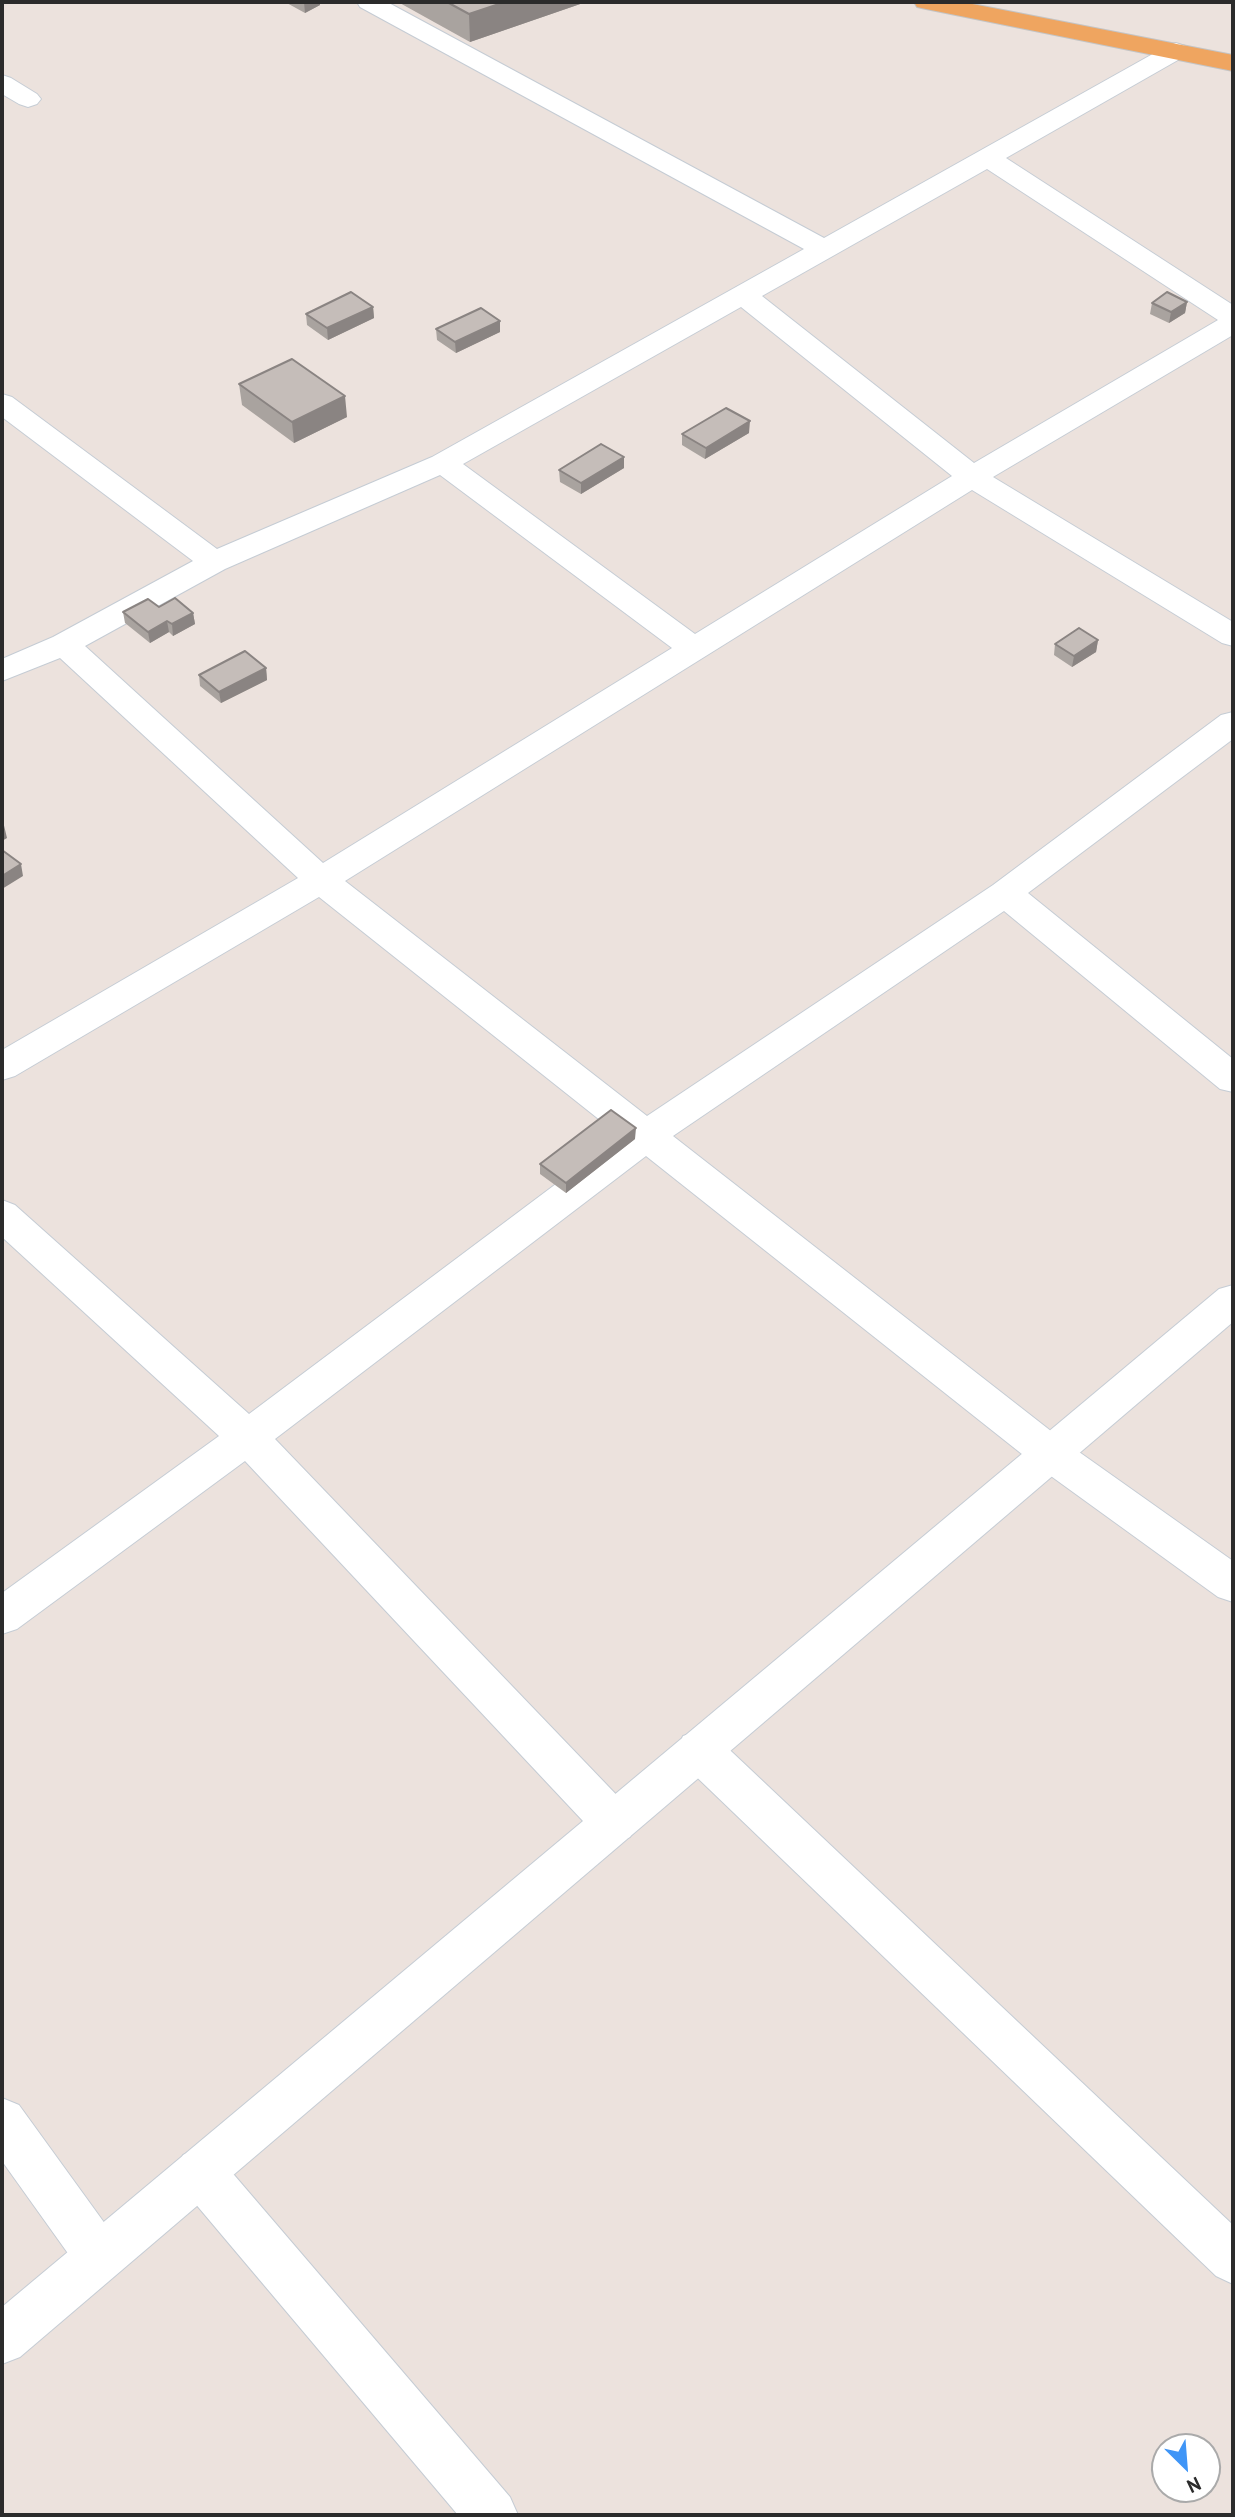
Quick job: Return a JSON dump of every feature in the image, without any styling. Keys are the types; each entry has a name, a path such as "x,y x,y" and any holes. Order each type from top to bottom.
{"main road":[{"path":"926,2 1233,63"}],"street":[{"path":"369,2 822,248"},
{"path":"2,671 64,643 215,562 443,463 1176,51"},
{"path":"2,83 28,99"},
{"path":"987,158 1233,317"},
{"path":"743,295 972,477 1233,636"},
{"path":"2,1067 321,880 972,477 1233,323"},
{"path":"2,403 215,562"},
{"path":"443,463 694,649"},
{"path":"64,643 321,880 1051,1454 1233,1584"},
{"path":"2,1616 248,1437 646,1136 1005,893 1233,723"},
{"path":"1005,893 1233,1080"},
{"path":"2,1214 248,1437 614,1823"},
{"path":"2,2339 1233,1300"},
{"path":"699,1750 1233,2259"},
{"path":"2,2121 99,2256"},
{"path":"200,2172 492,2515"}],"building":[{"path":"447,2 505,2 469,14"},
{"path":"351,292 373,307 327,328 306,314"},
{"path":"1167,292 1187,302 1171,312 1152,303"},
{"path":"481,308 500,321 455,342 436,329"},
{"path":"292,359 345,396 292,422 239,384"},
{"path":"726,408 750,421 706,448 682,434"},
{"path":"601,444 624,457 581,483 559,470"},
{"path":"175,598 193,613 172,624 167,621 148,632 123,612 148,599 159,607"},
{"path":"1079,628 1098,640 1074,656 1055,644"},
{"path":"245,651 266,668 219,692 199,675"},
{"path":"2,850 21,864 2,876"},
{"path":"611,1110 636,1128 566,1183 540,1164"}]}
